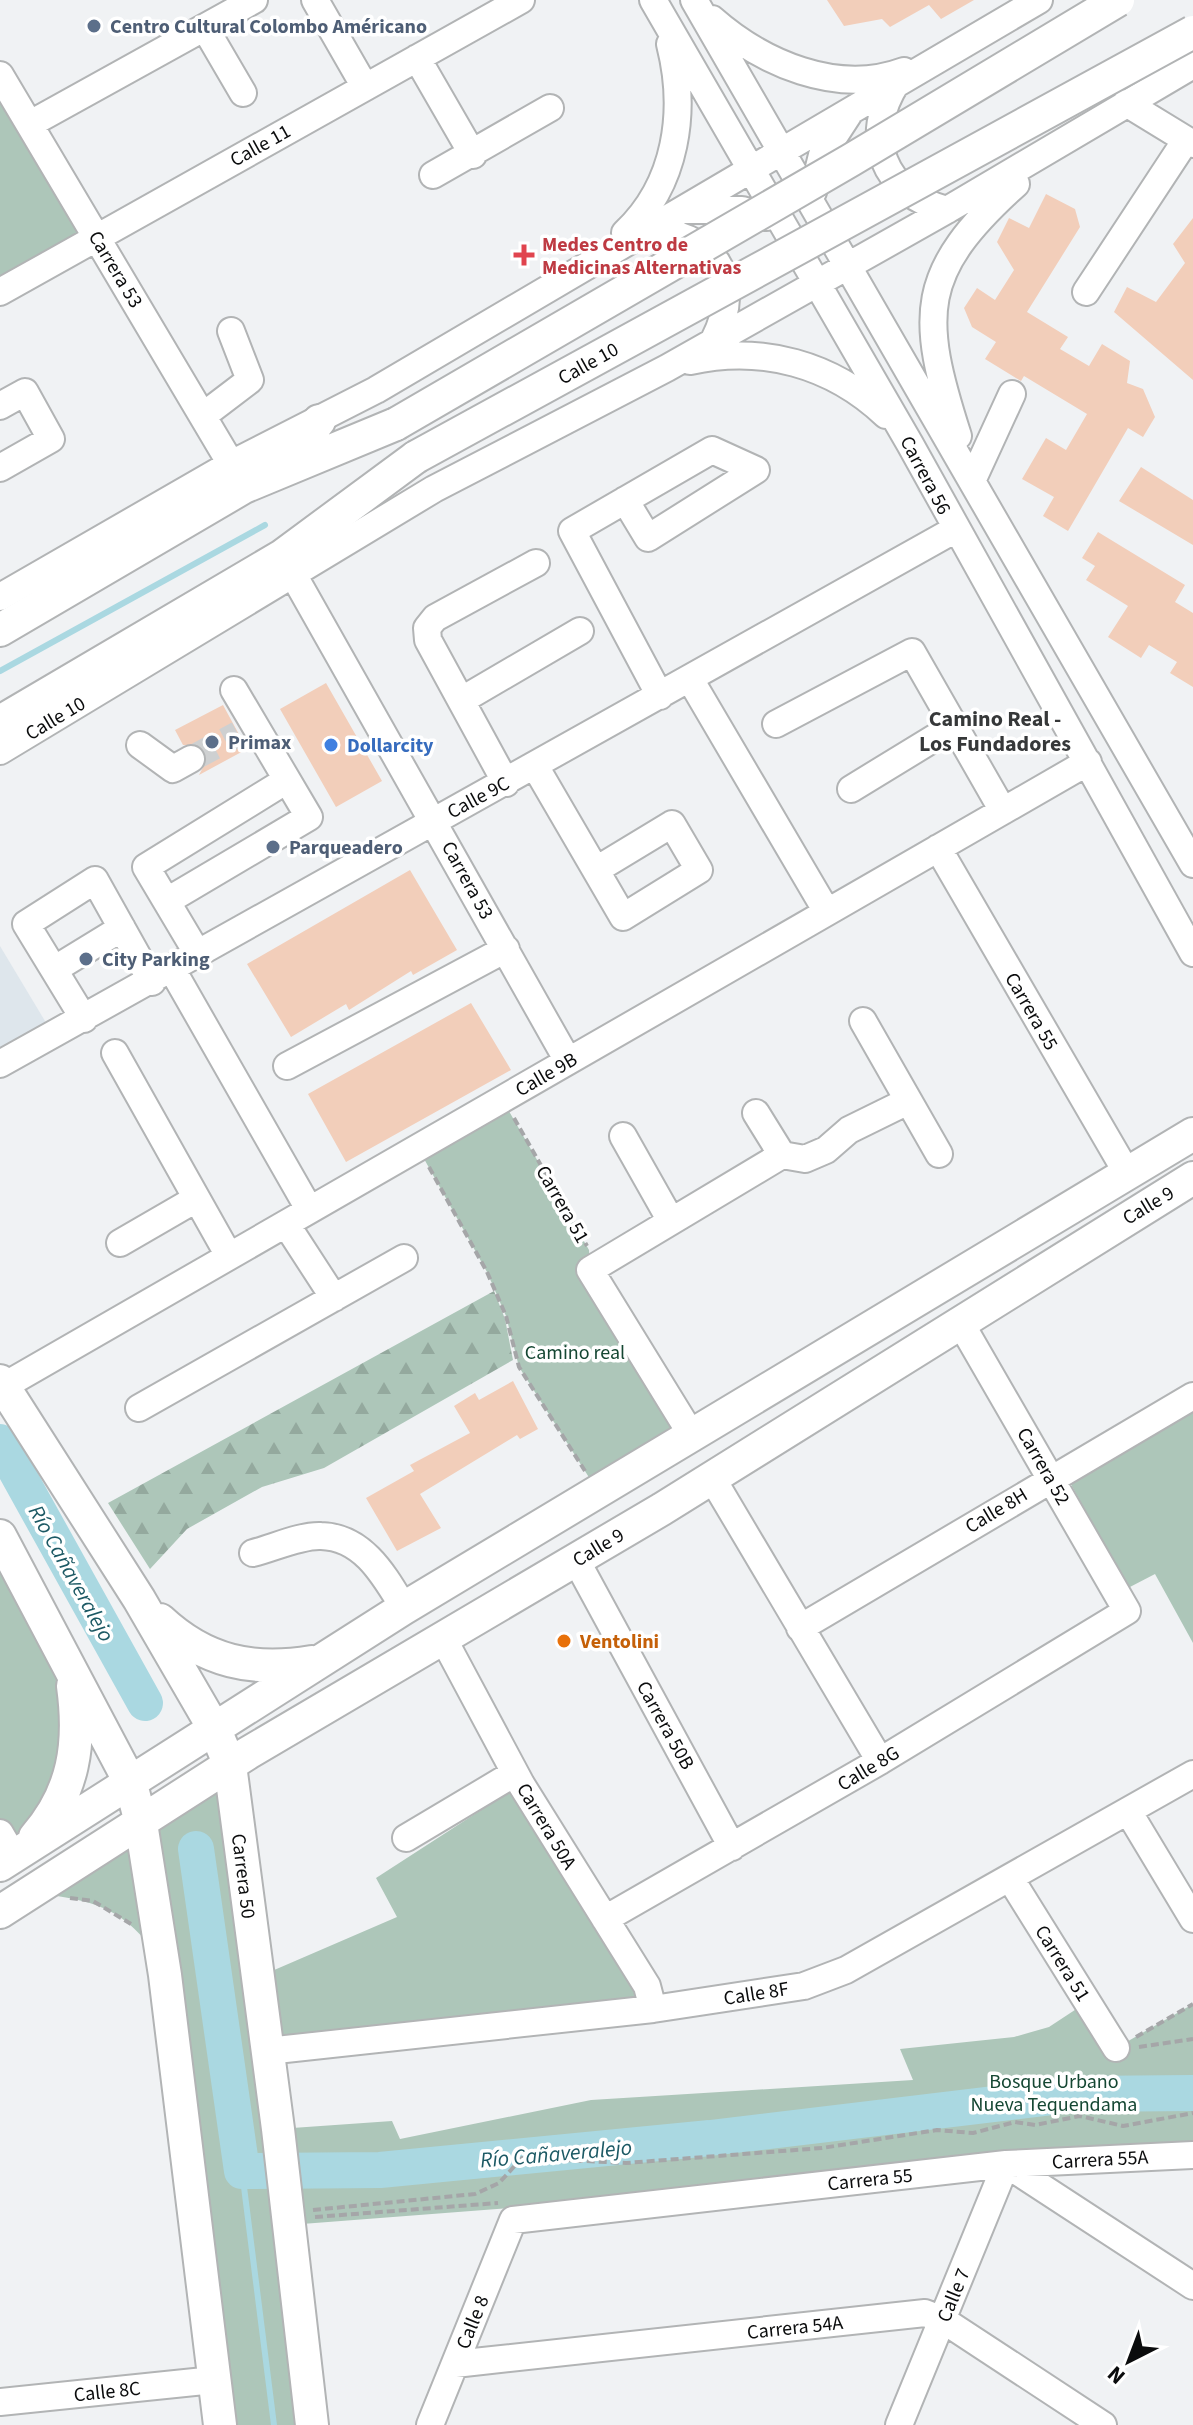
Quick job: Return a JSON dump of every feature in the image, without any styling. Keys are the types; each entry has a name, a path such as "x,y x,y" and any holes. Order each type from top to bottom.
{"main road":[{"path":"0,630 244,487 396,424 851,160 1118,0"},
{"name":"Calle 10","path":"20,719 288,566 416,457 1193,32"},
{"path":"281,470 319,421"},
{"path":"231,464 281,470"},
{"name":"Calle 9","path":"5,1852 137,1780 404,1608 1193,1134"},
{"name":"Calle 9","path":"0,1912 222,1770 662,1509 1193,1178"},
{"path":"801,1421 825,1354"},
{"name":"Carrera 50","path":"1,1382 139,1599 208,1735 222,1770 278,2129 312,2425"},
{"path":"597,1490 662,1509"},
{"path":"0,1536 71,1671 137,1780 147,1818 220,2425"},
{"path":"139,1599 184,1641 229,1662 273,1668 323,1660"},
{"path":"5,1852 53,1816 66,1791 77,1734 71,1671"}],"street":[{"path":"30,124 254,0"},
{"path":"315,0 365,87"},
{"name":"Calle 11","path":"0,292 521,0"},
{"path":"602,254 634,224 659,192 672,155 679,79 652,0"},
{"name":"Carrera 56","path":"652,0 751,167 846,266 1193,864"},
{"path":"695,0 712,20 743,45 778,63 816,75 856,79 895,74 930,61"},
{"name":"Carrera 56","path":"695,0 781,149 818,282 1193,953"},
{"path":"0,597 231,464 319,421 1039,0"},
{"path":"205,28 243,93"},
{"path":"417,58 473,155"},
{"name":"Calle 10","path":"288,566 667,368 1060,145 1193,65"},
{"name":"Carrera 53","path":"0,75 231,464"},
{"path":"897,82 881,115 879,133 888,169 913,197 947,210"},
{"path":"1086,292 1190,142 1126,103"},
{"path":"742,324 763,304 780,280 803,223 822,155 836,128 856,105"},
{"path":"433,175 473,155 550,108"},
{"path":"972,481 935,364 932,332 938,292 947,263 973,224 1060,145"},
{"path":"675,211 742,210 867,232 922,223"},
{"path":"645,230 671,231 693,239 711,253 723,273 728,296 725,319 714,340"},
{"path":"204,415 250,380 231,331"},
{"path":"667,368 724,355 763,356 801,364 837,379 862,395 884,413 910,444"},
{"path":"0,406 25,392 51,439 0,468"},
{"path":"972,481 1012,394"},
{"path":"625,500 572,531 660,696"},
{"name":"Calle 9C","path":"0,1064 199,956 956,529"},
{"path":"506,783 428,640 427,628 435,618 536,563"},
{"name":"Carrera 53","path":"288,566 435,821 568,1061"},
{"path":"462,700 580,631"},
{"path":"776,724 912,652 1003,811"},
{"path":"690,679 827,912"},
{"path":"167,901 309,817 287,780 246,730 234,690"},
{"name":"Calle 10","path":"0,751 20,719"},
{"path":"851,789 954,726"},
{"path":"140,745 173,769 191,759"},
{"name":"Calle 9B","path":"1,1382 286,1224 1088,762"},
{"path":"535,766 596,870"},
{"path":"199,956 146,867 287,780"},
{"name":"Carrera 55","path":"938,848 1127,1173"},
{"path":"84,1019 26,924 95,880 122,928 162,976 309,1209"},
{"path":"55,969 122,928"},
{"path":"287,1066 506,949"},
{"path":"863,1021 939,1154"},
{"path":"115,1053 229,1256"},
{"path":"590,1270 782,1155 805,1159 826,1150 849,1130 908,1101"},
{"path":"756,1113 782,1155"},
{"path":"623,1136 671,1221"},
{"path":"120,1243 196,1199"},
{"path":"286,1224 334,1298"},
{"path":"139,1408 404,1258"},
{"name":"Carrera 51","path":"590,1270 691,1434"},
{"name":"Carrera 52","path":"960,1322 1127,1611"},
{"name":"Calle 8H","path":"800,1628 1051,1477 1193,1396"},
{"path":"712,1478 880,1761"},
{"path":"253,1553 321,1536 357,1547 374,1561 404,1608"},
{"name":"Carrera 50B","path":"576,1560 732,1847"},
{"name":"Calle 8G","path":"605,1919 880,1761 1127,1611"},
{"name":"Carrera 50A","path":"444,1640 515,1773 647,1986 653,2009"},
{"path":"406,1838 515,1773"},
{"name":"Calle 8F","path":"267,2051 653,2009 804,1986 846,1970 1193,1774"},
{"path":"1128,1811 1193,1919"},
{"name":"Carrera 51","path":"1010,1878 1116,2048"},
{"name":"Carrera 55A","path":"1006,2164 1193,2155"},
{"path":"1006,2164 1193,2286"},
{"name":"Carrera 55","path":"513,2220 1006,2164"},
{"name":"Calle 7","path":"899,2425 1006,2164"},
{"name":"Calle 8","path":"430,2425 513,2220"},
{"name":"Carrera 54A","path":"455,2364 925,2313 943,2320 1103,2425"},
{"name":"Calle 8C","path":"0,2402 214,2380"}],"path":[{"name":"Carrera 51","path":"502,1099 589,1250 590,1270"},
{"path":"418,1148 487,1272 506,1316 519,1367 597,1490"},
{"path":"33,1892 93,1901 117,1913 138,1930"},
{"path":"1116,2048 1193,2004"},
{"path":"1116,2048 1193,2039"},
{"path":"288,2211 475,2194 499,2183 522,2158 626,2163 822,2148 937,2130 973,2133 1015,2122 1048,2124 1080,2116 1123,2126 1193,2113"}],"shaded area":[{"path":"0,946 54,1036 0,1064"}],"green space":[{"path":"0,75 97,236 0,292"},
{"name":"Camino real","path":"502,1099 589,1250 590,1270 691,1434 597,1490 519,1367 506,1316 487,1272 418,1148"},
{"path":"494,1291 505,1319 513,1360 324,1468 262,1487 187,1529 150,1569 108,1503"},
{"path":"1193,1410 1193,1643 1155,1574 1128,1588 1068,1479"},
{"path":"0,1536 71,1671 77,1734 14,1857 0,1833"},
{"name":"Bosque Urbano Nueva Tequendama","path":"230,1765 258,1977 397,1917 376,1878 521,1784 653,2009 267,2051 278,2129 392,2121 400,2139 591,2100 913,2080 900,2049 1014,2037 1049,2027 1087,2002 1116,2048 1193,2004 1193,2155 289,2225 312,2425 220,2425 154,1951 128,1923 101,1907 33,1892"}],"building":[{"path":"827,0 974,0 941,19 929,5 890,27 882,19 844,26"},
{"path":"1046,194 1075,209 1080,227 1027,312 1068,337 1060,349 1089,366 1102,344 1130,361 1127,383 1143,389 1155,417 1143,437 1128,428 1068,531 1043,516 1054,497 1022,479 1046,438 1066,450 1087,414 1024,376 1021,381 985,359 996,342 972,327 964,308 977,288 995,300 1014,270 997,242 1009,218 1029,228"},
{"path":"1193,218 1193,380 1114,312 1127,287 1156,302 1185,263 1173,244"},
{"path":"1141,467 1193,500 1193,545 1119,501"},
{"path":"1098,532 1185,585 1175,602 1193,613 1193,687 1170,673 1177,662 1149,645 1141,658 1108,637 1128,606 1086,580 1095,566 1082,558"},
{"name":"Dollarcity","path":"326,683 382,781 336,807 280,709"},
{"name":"Primax","path":"223,705 247,749 199,775 207,760 205,752 198,745 183,745 175,730"},
{"path":"410,870 457,950 413,975 411,971 349,1010 346,1004 291,1037 247,964"},
{"path":"471,1003 511,1070 346,1162 308,1094"},
{"path":"513,1381 538,1429 520,1439 517,1435 420,1494 441,1528 397,1551 366,1498 414,1471 410,1465 470,1433 454,1406 475,1393 479,1400"}],"waterway":[{"path":"0,671 265,525"},
{"name":"Río Cañaveralejo","path":"0,1442 145,1703"},
{"name":"Río Cañaveralejo","path":"196,1849 242,2171 380,2170 710,2138 1078,2094 1193,2093"},
{"path":"242,2171 274,2425"}],"tunnel":[{"path":"191,759 238,734"}],"place":[{"name":"Centro Cultural Colombo Américano","path":"94,26"},
{"name":"Medes Centro de Medicinas Alternativas","path":"524,255"},
{"name":"Primax","path":"212,742"},
{"name":"Dollarcity","path":"331,745"},
{"name":"Parqueadero","path":"273,847"},
{"name":"City Parking","path":"86,959"},
{"name":"Ventolini","path":"564,1641"}],"district":[{"name":"Camino Real - Los Fundadores","path":"995,730"}]}
